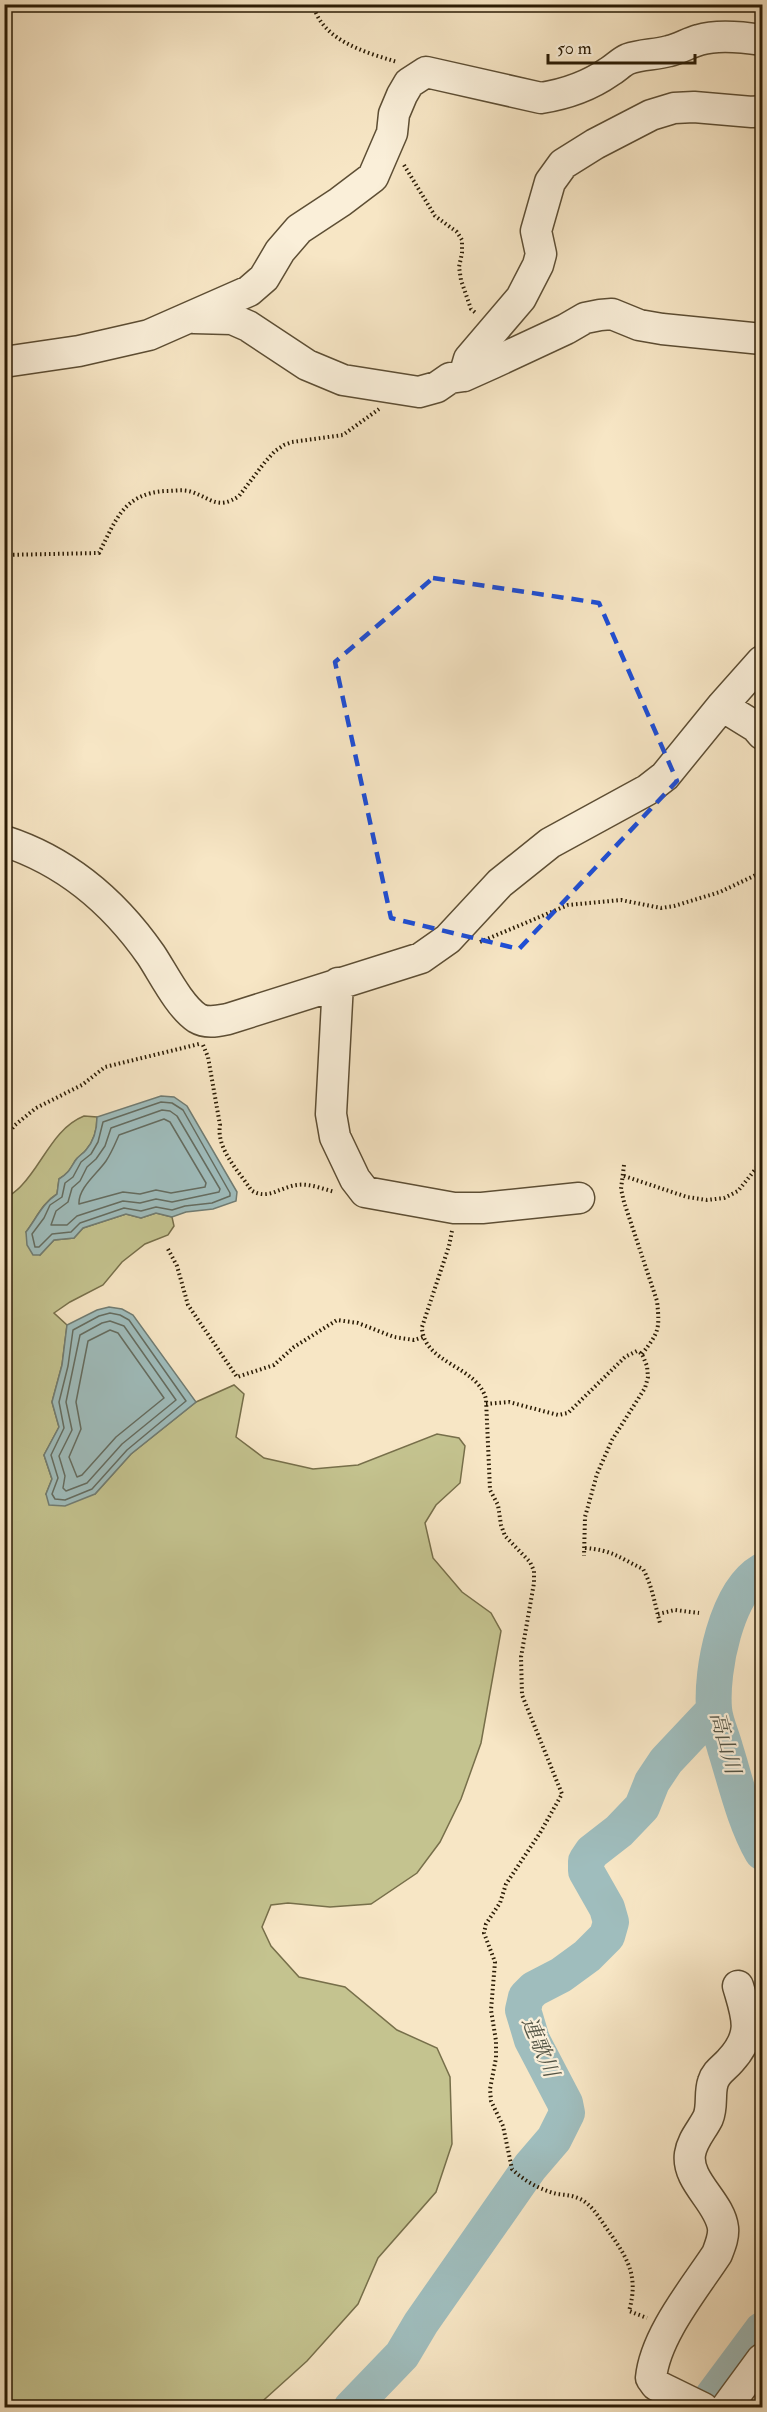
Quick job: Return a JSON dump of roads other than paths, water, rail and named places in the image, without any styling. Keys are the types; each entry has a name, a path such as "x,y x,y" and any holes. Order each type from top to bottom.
{"street":[{"path":"4,362 80,351 149,336 249,291 264,278 280,251 300,229 372,177 392,133 394,114 402,94 410,82 426,72 542,98 579,89 626,60 644,54 666,52 700,40 748,38 762,40"},
{"path":"464,376 469,359 521,298 538,265 541,254 536,231 550,182 563,164 651,115 674,108 762,111"},
{"path":"187,318 232,319 248,326 307,365 344,380 419,392 437,387 450,378 464,376 585,318 600,315 612,314 639,325 662,329 762,339"},
{"path":"4,841 37,853 91,887 132,928 190,1012 204,1021 228,1019 421,958 448,939 500,883 550,843 647,790 665,776 762,661"},
{"path":"722,706 756,727 762,734"},
{"path":"338,983 331,1114 334,1137 351,1172 364,1192 454,1208 482,1208 579,1198"},
{"path":"698,2405 656,2385 651,2378 657,2353 669,2328 717,2254 722,2242 724,2230 720,2216 692,2171 689,2157 692,2146 711,2110 713,2082 717,2073 739,2051 747,2036 748,2022 738,1986"},
{"path":"726,2408 762,2359"}],"water":[{"path":"161,1096 174,1097 187,1106 237,1192 236,1201 213,1209 186,1212 172,1217 156,1213 141,1218 126,1214 83,1228 74,1238 54,1240 40,1255 33,1255 27,1245 26,1232 44,1207 57,1194 59,1179 67,1173 91,1143 96,1130 97,1117"},
{"path":"109,1307 122,1309 133,1315 196,1402 131,1454 95,1494 65,1506 49,1505 46,1494 52,1479 44,1455 59,1427 52,1402 62,1365 67,1325 97,1310"}],"waterway":[{"name":"連歌川","path":"762,1571 749,1581 730,1614 718,1654 714,1693 717,1724 745,1814 762,1852"},
{"name":"連歌川","path":"351,2408 402,2355 421,2323 530,2167 554,2139 567,2113 565,2103 532,2040 523,2010 526,1997 534,1989 561,1975 587,1956 607,1936 611,1922 607,1908 586,1871 586,1861 592,1852 619,1831 642,1807 652,1782 666,1761 714,1710"},
{"name":"高山川","path":"704,2408 762,2330"}]}
